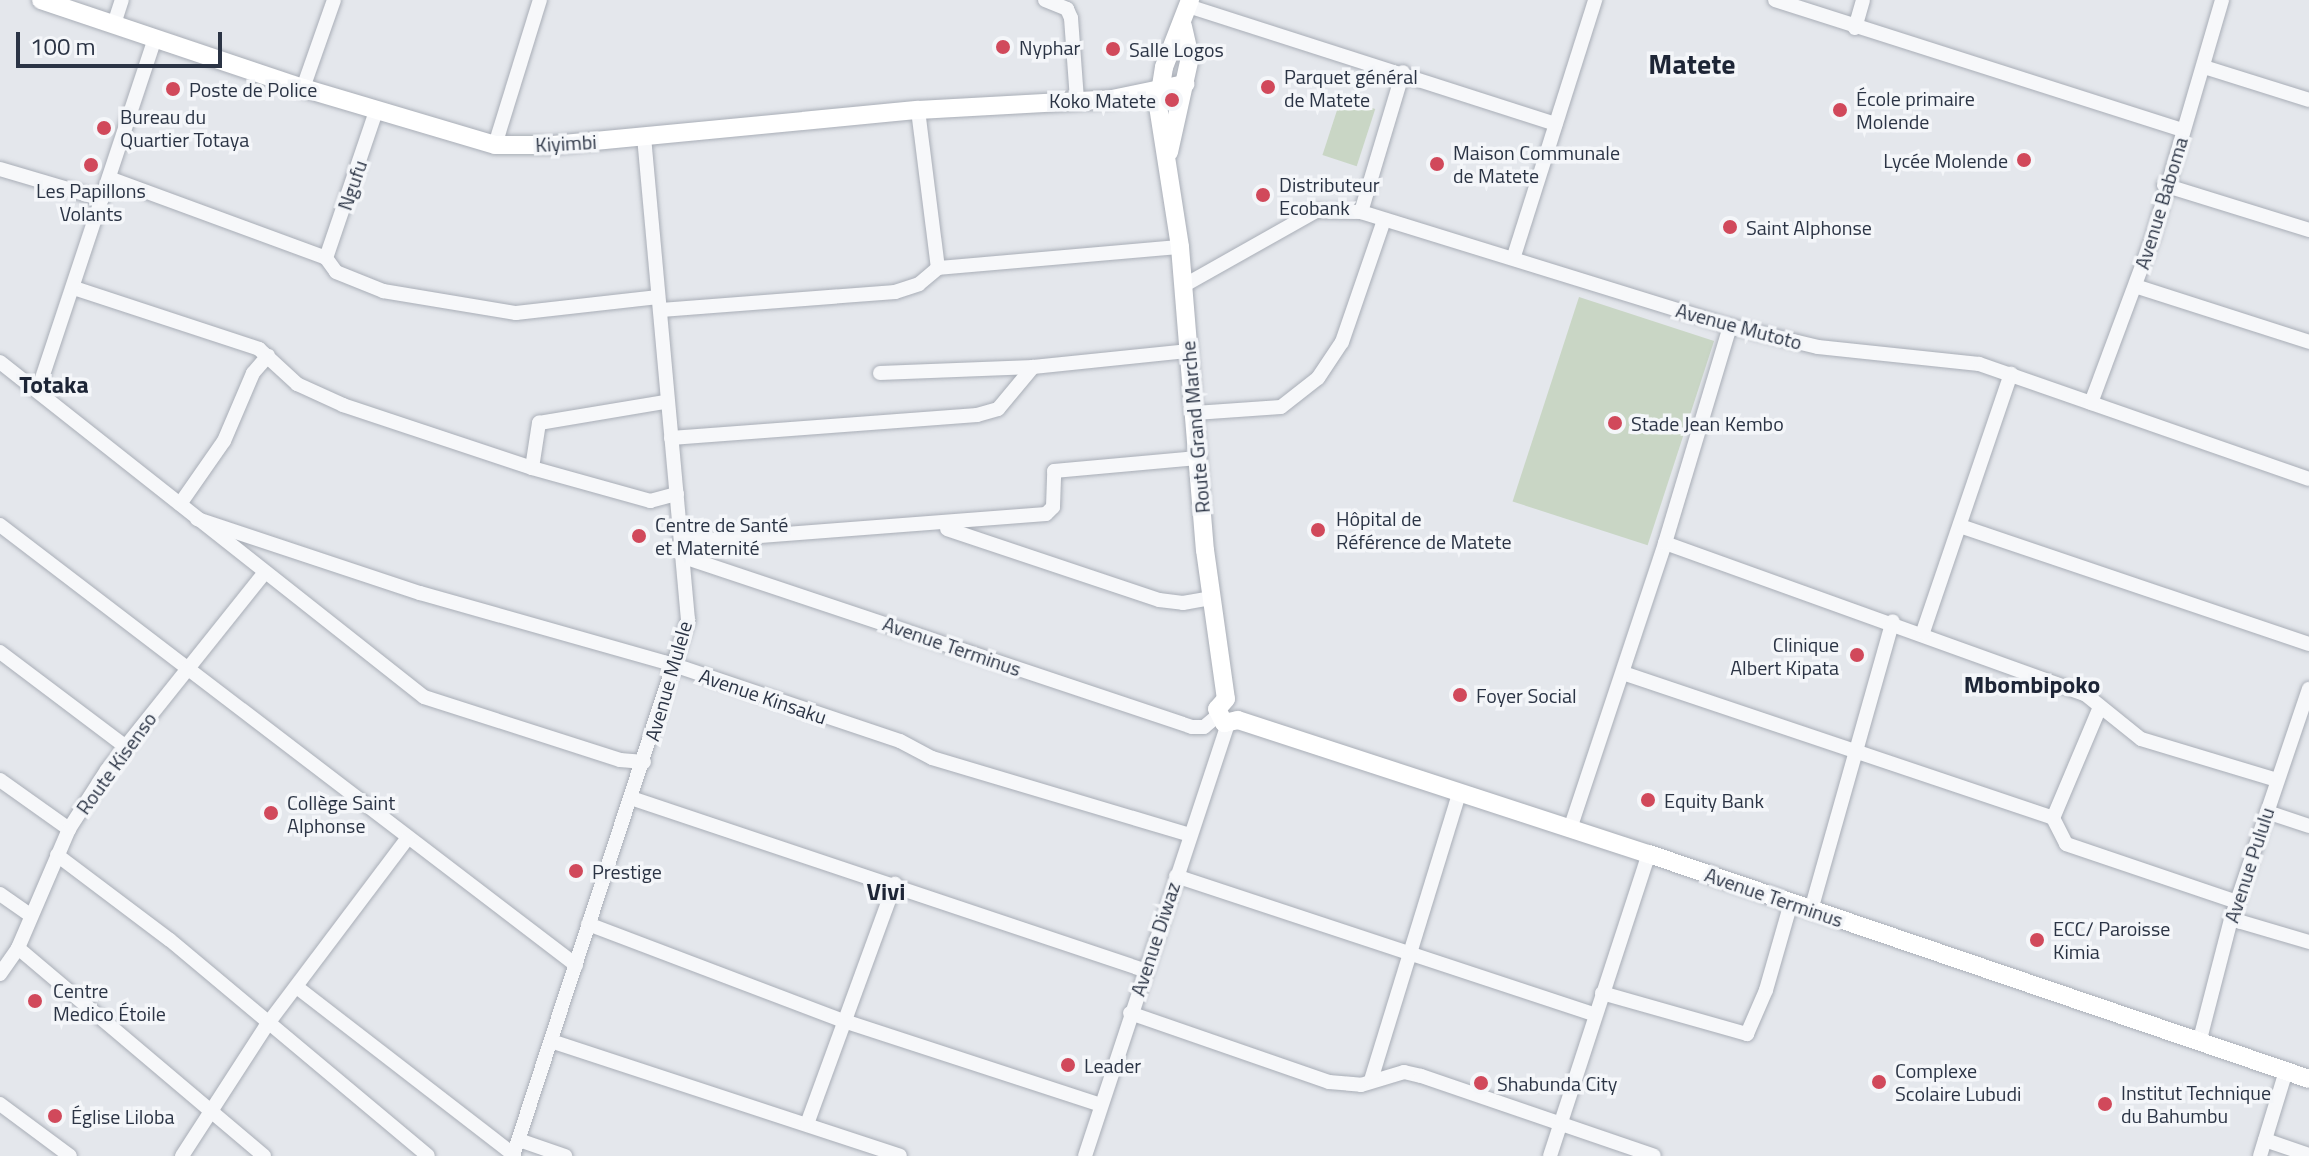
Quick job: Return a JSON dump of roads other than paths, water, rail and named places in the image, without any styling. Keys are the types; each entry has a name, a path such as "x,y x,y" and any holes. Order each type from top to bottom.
{"street":[{"name":"Kiyimbi","path":"41,0 303,88 495,145 644,138 918,110 1077,99 1158,98 1182,109"},
{"path":"114,24 122,0"},
{"path":"303,88 334,0"},
{"path":"495,145 540,0"},
{"path":"1045,0 1067,9 1071,18 1077,99"},
{"path":"1775,0 2183,130"},
{"path":"1855,28 1863,0"},
{"name":"Avenue Baboma","path":"2091,403 2135,286 2222,0"},
{"path":"1514,256 1591,1"},
{"path":"1158,98 1169,53 1183,26 1189,3 1555,124"},
{"name":"Route Grand Marche","path":"1168,155 1182,109 1190,48 1183,26"},
{"path":"38,390 155,38"},
{"path":"2204,67 2309,100"},
{"path":"1361,212 1403,72"},
{"name":"Kiyimbi","path":"1158,98 1185,84"},
{"name":"Route Grand Marche","path":"1158,98 1180,247 1211,598 1227,715"},
{"path":"918,110 938,268"},
{"name":"Ngufu","path":"326,258 376,111"},
{"name":"Avenue Mulele","path":"514,1156 554,1042 588,924 644,762 688,620 665,402 644,138"},
{"path":"0,169 102,199"},
{"path":"109,178 326,258 336,272 383,291 502,312 895,292 919,284 938,268 1180,247"},
{"path":"2164,185 2309,230"},
{"name":"Avenue Mutoto","path":"1183,286 1316,211 1361,212 1514,256 1730,326 1818,347 1979,364 2309,479"},
{"path":"1195,413 1281,407 1318,378 1342,342 1384,220"},
{"path":"2135,286 2309,342"},
{"path":"74,288 203,328 268,356 297,384 343,405 532,468 650,501 677,494"},
{"path":"1570,829 1665,543 1730,326"},
{"path":"880,373 1033,367 1189,351"},
{"path":"180,504 224,441 253,373 268,356"},
{"path":"0,362 424,697 620,760 644,762"},
{"path":"671,438 977,415 998,409 1033,367"},
{"path":"1923,632 2011,374"},
{"path":"532,468 539,423 665,402"},
{"path":"683,550 1046,514 1053,507 1054,471 1197,458"},
{"name":"Avenue Kinsaku","path":"197,519 420,593 674,665 900,741 932,758 1190,835"},
{"path":"0,525 407,839 576,965"},
{"path":"935,526 1159,600 1183,603 1211,598"},
{"path":"1960,526 2309,644"},
{"path":"1665,543 1893,621 2085,694 2141,739 2277,780"},
{"name":"Avenue Terminus","path":"683,550 1192,727 1204,727 1227,715 1459,794 1649,854 2309,1079"},
{"name":"Route Kisenso","path":"0,974 18,948 69,829 187,667 265,572"},
{"path":"1811,910 1893,621"},
{"path":"0,652 126,747"},
{"path":"1623,673 2053,818 2066,844 2237,902"},
{"name":"Avenue Pululu","path":"2199,1043 2231,919 2277,780 2304,717 2309,689"},
{"path":"2053,818 2100,707"},
{"name":"Avenue Diwaz","path":"1086,1156 1227,715"},
{"path":"0,780 69,829"},
{"path":"1371,1080 1459,794"},
{"path":"631,798 1144,970"},
{"path":"2267,812 2309,826"},
{"path":"182,1156 266,1026 298,988 407,839"},
{"path":"1550,1156 1594,1014 1649,854"},
{"path":"57,855 170,940 266,1026 428,1156"},
{"path":"1176,876 1594,1014"},
{"path":"807,1124 895,884"},
{"path":"0,894 31,916"},
{"path":"1602,993 1747,1034 1766,990 1791,903"},
{"path":"2231,919 2309,942"},
{"path":"588,924 844,1021 1101,1105"},
{"path":"18,948 209,1114 264,1156"},
{"path":"298,988 514,1156"},
{"path":"1130,1013 1329,1082 1361,1085 1371,1080 1413,1074 1654,1156"},
{"path":"554,1042 900,1156"},
{"path":"2260,1156 2286,1071"},
{"path":"0,1104 70,1156"},
{"path":"519,1140 565,1156"},
{"path":"2265,1140 2309,1155"}],"place":[{"name":"Nyphar","path":"1003,47"},
{"name":"Salle Logos","path":"1113,49"},
{"name":"Parquet général de Matete","path":"1268,87"},
{"name":"Poste de Police","path":"173,89"},
{"name":"Koko Matete","path":"1172,100"},
{"name":"École primaire Molende","path":"1840,110"},
{"name":"Bureau du Quartier Totaya","path":"104,128"},
{"name":"Lycée Molende","path":"2024,160"},
{"name":"Maison Communale de Matete","path":"1437,164"},
{"name":"Les Papillons Volants","path":"91,165"},
{"name":"Distributeur Ecobank","path":"1263,195"},
{"name":"Saint Alphonse","path":"1730,227"},
{"name":"Stade Jean Kembo","path":"1615,423"},
{"name":"Hôpital de Référence de Matete","path":"1318,530"},
{"name":"Centre de Santé et Maternité","path":"639,536"},
{"name":"Clinique Albert Kipata","path":"1857,655"},
{"name":"Foyer Social","path":"1460,695"},
{"name":"Equity Bank","path":"1648,800"},
{"name":"Collège Saint Alphonse","path":"271,813"},
{"name":"Prestige","path":"576,871"},
{"name":"ECC/ Paroisse Kimia","path":"2037,940"},
{"name":"Centre Medico Étoile","path":"35,1001"},
{"name":"Leader","path":"1068,1065"},
{"name":"Complexe Scolaire Lubudi","path":"1879,1082"},
{"name":"Shabunda City","path":"1481,1083"},
{"name":"Institut Technique du Bahumbu","path":"2105,1104"},
{"name":"Église Liloba","path":"55,1116"}],"district":[{"name":"Matete","path":"1692,64"},
{"name":"Totaka","path":"54,385"},
{"name":"Mbombipoko","path":"2032,685"},
{"name":"Vivi","path":"886,892"}]}
